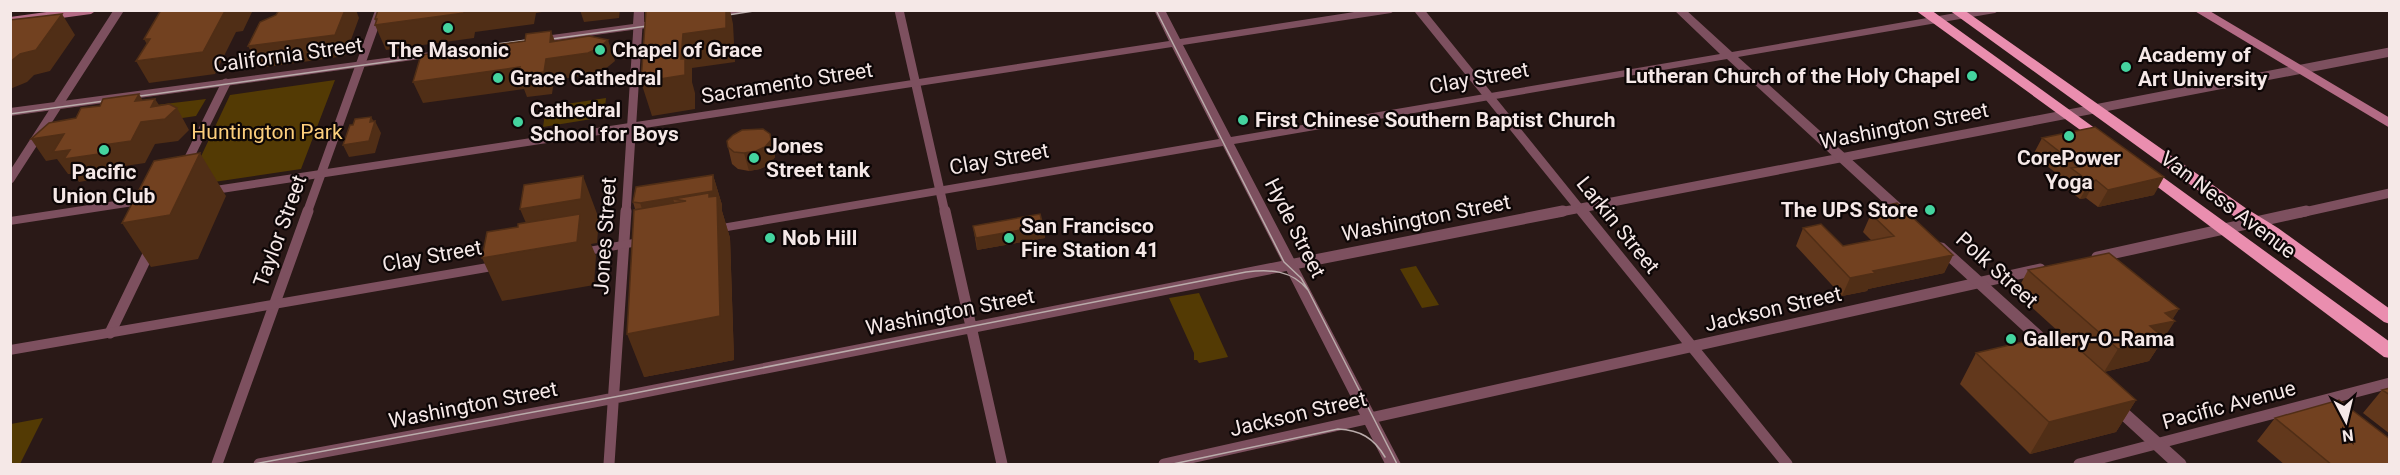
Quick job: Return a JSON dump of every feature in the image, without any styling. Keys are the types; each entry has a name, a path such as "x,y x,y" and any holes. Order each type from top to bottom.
{"highway":[{"path":"1921,10 2117,150"},
{"name":"Van Ness Avenue","path":"1959,13 2390,318"},
{"name":"Van Ness Avenue","path":"2136,164 2390,352"}],"main road":[{"path":"10,21 91,10"},
{"path":"2199,10 2390,124"}],"street":[{"path":"10,179 119,10"},
{"name":"Taylor Street","path":"217,465 380,10"},
{"name":"Jones Street","path":"609,465 639,10"},
{"path":"703,17 749,10"},
{"path":"899,10 1002,465"},
{"name":"Hyde Street","path":"1159,10 1393,465"},
{"name":"Sacramento Street","path":"194,193 1391,10"},
{"name":"Larkin Street","path":"1419,10 1786,465"},
{"name":"Polk Street","path":"1679,10 2063,359"},
{"name":"Clay Street","path":"698,232 1936,21 1959,13 1995,10"},
{"path":"530,41 668,22"},
{"name":"California Street","path":"10,112 453,51"},
{"name":"Washington Street","path":"259,465 2390,52"},
{"path":"180,176 226,83"},
{"path":"2087,259 2390,193"},
{"path":"10,221 164,198"},
{"path":"110,333 157,235"},
{"path":"557,256 663,238"},
{"name":"Clay Street","path":"10,350 522,262"},
{"name":"Jackson Street","path":"1164,465 2053,266"},
{"name":"Pacific Avenue","path":"2079,465 2390,383"},
{"path":"2098,391 2179,465"}],"green space":[{"name":"Huntington Park","path":"335,80 301,169 187,186 230,95"},
{"path":"606,98 604,117 543,127 546,107"},
{"path":"206,99 196,116 148,123 148,106"},
{"path":"1416,266 1439,305 1422,308 1400,269"},
{"path":"1199,293 1228,357 1199,363 1194,360 1194,353 1169,298"},
{"path":"43,418 20,464 11,464 11,424"}],"building":[{"path":"161,10 230,10 225,11 203,52 136,61 150,39 144,39"},
{"path":"279,10 345,10 335,35 248,46 260,22 276,15"},
{"path":"378,10 464,10 464,13 375,25"},
{"path":"646,10 726,10 726,28 683,34 681,59 685,59 685,75 641,82"},
{"path":"62,14 36,50 20,54 10,62 10,20"},
{"path":"551,31 550,42 589,36 608,40 588,53 546,59 544,72 518,76 520,67 413,82 421,55 525,41 526,34"},
{"path":"139,94 135,101 155,99 151,107 169,104 177,108 165,119 141,122 131,141 104,145 99,154 64,159 70,150 53,152 64,134 31,139 49,123 76,118 81,108 100,106 103,99"},
{"path":"371,117 370,122 375,121 369,141 343,145 350,125 353,125 355,119"},
{"path":"2095,127 2164,177 2108,190 2096,180 2090,182 2071,168 2079,167 2042,138"},
{"path":"763,129 770,134 771,140 765,147 744,153 734,152 728,147 727,141 742,130"},
{"path":"200,153 170,215 122,223 154,161"},
{"path":"713,175 713,191 640,203 633,202 636,187"},
{"path":"583,176 581,199 520,209 524,185"},
{"path":"709,193 709,197 717,196 720,316 627,334 634,210 686,201 673,199"},
{"path":"1897,203 1953,255 1873,271 1875,273 1850,278 1803,228 1821,224 1843,246 1894,236 1871,214 1875,208"},
{"path":"580,214 577,242 482,258 487,232 518,227 518,224"},
{"path":"1040,214 1043,226 976,238 973,226"},
{"path":"2109,253 2179,309 2165,313 2175,321 2150,326 2164,338 2118,349 2028,270"},
{"path":"2061,333 2136,400 2049,422 1976,353"},
{"path":"2390,388 2390,395 2382,390"},
{"path":"2339,400 2390,439 2390,465 2332,465 2275,418"}],"tram line":[{"path":"715,17 760,10"},
{"path":"1156,10 1284,262 1301,278 1308,290"},
{"path":"537,41 662,24"},
{"path":"429,53 541,38"},
{"path":"10,114 436,55"},
{"path":"254,464 625,395 1246,272 1280,272 1295,278 1308,290"},
{"path":"1308,290 1397,464"},
{"path":"1173,464 1338,429 1366,436 1385,457"}],"place":[{"name":"The Masonic","path":"448,28"},
{"name":"Chapel of Grace","path":"600,50"},
{"name":"Academy of Art University","path":"2126,67"},
{"name":"Lutheran Church of the Holy Chapel","path":"1972,76"},
{"name":"Grace Cathedral","path":"498,78"},
{"name":"First Chinese Southern Baptist Church","path":"1243,120"},
{"name":"Cathedral School for Boys","path":"518,122"},
{"name":"CorePower Yoga","path":"2069,136"},
{"name":"Pacific Union Club","path":"104,150"},
{"name":"Jones Street tank","path":"754,158"},
{"name":"The UPS Store","path":"1930,210"},
{"name":"Nob Hill","path":"770,238"},
{"name":"San Francisco Fire Station 41","path":"1009,238"},
{"name":"Gallery-O-Rama","path":"2011,339"}]}
